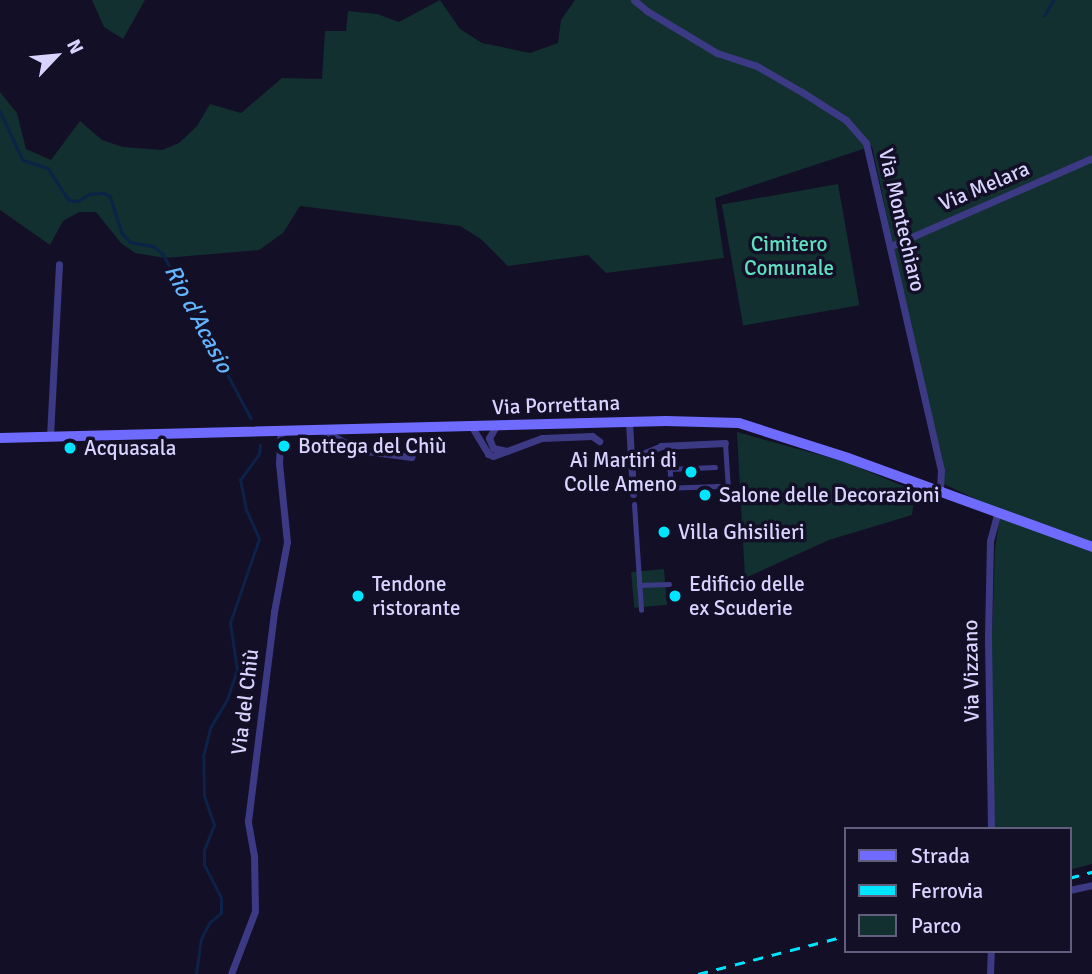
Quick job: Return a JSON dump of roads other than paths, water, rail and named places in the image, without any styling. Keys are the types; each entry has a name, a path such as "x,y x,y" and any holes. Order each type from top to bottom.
{"main road":[{"name":"Via Porrettana","path":"0,438 629,422 739,423 940,491 1092,547"}],"street":[{"name":"Via Montechiaro","path":"635,0 718,53 755,65 846,120 866,143 941,470 940,491"},
{"name":"Via Melara","path":"891,246 1092,158"},
{"path":"50,436 59,264"},
{"path":"629,422 631,459 633,492 725,486 725,443 668,445 631,459"},
{"path":"491,426 489,438 493,448 514,450"},
{"path":"472,427 488,454 502,455 542,438 592,436 599,441"},
{"path":"319,429 359,450 412,457"},
{"name":"Via del Chiù","path":"231,974 255,911 254,856 248,821 274,612 287,542 279,463 281,430"},
{"path":"668,445 671,488"},
{"path":"669,469 715,467"},
{"path":"634,504 641,610"},
{"name":"Via Vizzano","path":"991,827 988,637 990,541 997,514"},
{"path":"639,585 669,584"},
{"path":"1071,890 1092,885"},
{"path":"990,974 991,953"}],"waterway":[{"path":"1044,16 1053,0"},
{"name":"Rio d'Acasio","path":"0,111 23,160 48,168 69,200 78,201 89,194 103,193 110,196 122,233 130,242 153,246 163,254 251,418"},
{"name":"Rio d'Acasio","path":"196,974 201,939 209,923 221,913 221,898 204,864 204,850 214,825 204,796 203,757 210,728 227,700 237,670 230,623 259,539 246,510 240,480 259,454 260,445"}],"railway":[{"path":"1071,877 1092,872"},
{"path":"698,974 844,936"}],"place":[{"name":"Bottega del Chiù","path":"284,446"},
{"name":"Acquasala","path":"70,448"},
{"name":"Ai Martiri di Colle Ameno","path":"691,472"},
{"name":"Salone delle Decorazioni","path":"705,495"},
{"name":"Villa Ghisilieri","path":"664,532"},
{"name":"Tendone ristorante","path":"358,596"},
{"name":"Edificio delle ex Scuderie","path":"675,596"}],"park label":[{"name":"Cimitero Comunale","path":"789,256"}]}
